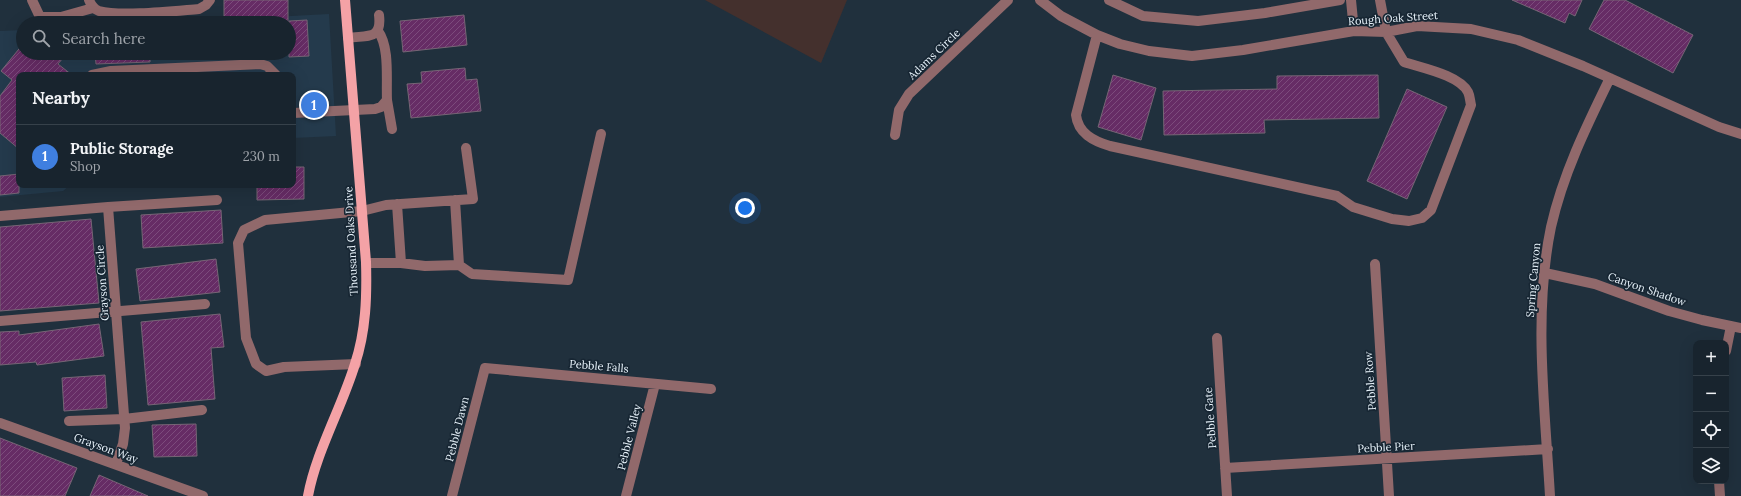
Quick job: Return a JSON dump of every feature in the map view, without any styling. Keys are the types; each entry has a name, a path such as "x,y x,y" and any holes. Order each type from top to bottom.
{"main road":[{"name":"Thousand Oaks Drive","path":"308,496 323,448 356,364 366,304 366,263 344,0"}],"street":[{"path":"32,0 40,16"},
{"path":"63,16 91,4 99,11 122,13 199,9 206,5 210,0"},
{"name":"Adams Circle","path":"894,135 898,110 910,94 1008,0"},
{"name":"Rough Oak Street","path":"1040,0 1061,16 1097,35 1120,44 1149,51 1192,56 1243,50 1354,31 1386,32 1417,26 1444,26 1471,29 1497,34 1533,46 1610,78 1719,127 1741,134"},
{"path":"1109,0 1143,16 1198,21 1265,13 1340,0"},
{"path":"1097,35 1076,115 1077,123 1088,137 1110,146 1337,196 1353,207 1392,219 1409,221 1422,218 1431,210 1471,104 1469,94 1464,86 1450,78 1404,62 1386,32 1380,0"},
{"path":"1352,3 1354,31"},
{"path":"348,38 374,34 378,31 380,25 379,15"},
{"path":"378,31 383,38 386,63 387,100 392,129"},
{"path":"106,72 260,64 267,66 273,72"},
{"name":"Spring Canyon","path":"1550,496 1541,316 1545,273 1552,226 1563,185 1575,151 1610,78"},
{"path":"296,113 375,109 381,107 387,100"},
{"path":"366,263 401,263 425,266 459,265 472,274 568,280 601,134"},
{"path":"356,364 284,367 266,371 256,364 246,338 238,243 244,230 265,220 362,211 397,204 473,199 466,148"},
{"path":"0,216 217,200"},
{"path":"455,200 459,265"},
{"path":"397,204 401,263"},
{"name":"Grayson Circle","path":"108,207 124,419 123,444 116,464"},
{"name":"Pebble Row","path":"1375,264 1389,496"},
{"name":"Canyon Shadow","path":"1545,273 1595,284 1669,311 1741,328"},
{"path":"0,321 205,304"},
{"path":"1728,340 1731,326"},
{"name":"Pebble Gate","path":"1217,338 1227,496"},
{"name":"Pebble Falls","path":"485,368 711,389"},
{"name":"Pebble Dawn","path":"452,496 485,368"},
{"name":"Pebble Valley","path":"626,496 655,384"},
{"path":"69,420 124,419 202,410"},
{"name":"Grayson Way","path":"0,423 116,464 191,494 203,496"},
{"name":"Pebble Pier","path":"1225,468 1548,449"},
{"path":"1719,484 1720,496"}],"shaded area":[{"path":"705,0 847,0 821,63"},
{"path":"329,14 336,136 296,138 296,72 16,72 16,188 66,188 63,191 0,197 0,31 16,30 16,60 296,60 296,16 290,16"}],"building":[{"path":"224,0 288,0 288,16 224,16"},
{"path":"1512,0 1582,0 1575,16 1569,13 1565,23"},
{"path":"1604,0 1625,0 1693,35 1673,73 1589,29"},
{"path":"464,15 467,45 403,52 400,21"},
{"path":"307,20 309,56 296,57 296,21"},
{"path":"16,53 16,60 61,60 58,64 68,72 16,72 16,146 0,133 0,96 12,80 1,71"},
{"path":"96,60 150,60 150,62 96,64"},
{"path":"465,68 466,80 477,79 481,111 411,118 407,84 422,83 421,72"},
{"path":"1113,75 1156,88 1141,140 1098,127"},
{"path":"1378,75 1379,118 1264,120 1265,133 1164,135 1163,91 1277,89 1277,76"},
{"path":"1407,89 1447,107 1407,199 1367,181"},
{"path":"296,167 304,167 304,199 257,200 257,188 296,188"},
{"path":"16,174 16,188 19,188 19,193 0,195 0,176"},
{"path":"221,210 223,243 143,248 141,215"},
{"path":"91,219 99,303 0,311 0,227"},
{"path":"216,259 220,292 140,301 136,269"},
{"path":"220,314 224,347 211,348 215,399 148,405 141,322"},
{"path":"99,324 104,356 37,365 36,362 0,365 0,332 19,331 19,335"},
{"path":"105,375 107,408 64,411 62,378"},
{"path":"196,424 197,456 154,457 152,425"},
{"path":"0,438 77,468 65,496 0,496"},
{"path":"99,475 148,496 90,496"}],"place":[{"name":"Public Storage","path":"314,105"}]}
